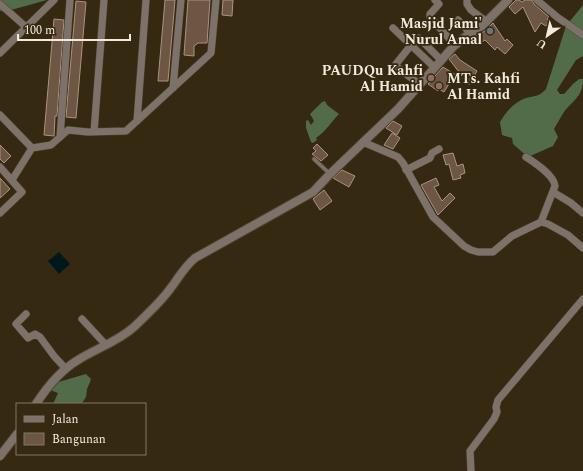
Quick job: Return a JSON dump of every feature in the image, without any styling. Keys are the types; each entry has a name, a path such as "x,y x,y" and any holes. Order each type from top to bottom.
{"street":[{"path":"0,53 54,0"},
{"path":"60,137 70,0"},
{"path":"94,132 104,0"},
{"path":"137,121 146,0"},
{"path":"173,88 181,0"},
{"path":"12,180 32,148 51,145 68,130 94,132 126,131 211,53 216,0"},
{"path":"435,0 439,4 430,14 430,17 455,45"},
{"path":"468,0 467,4 471,10 487,22"},
{"path":"37,403 53,381 66,369 78,360 123,336 165,295 187,265 195,258 313,192 398,109 455,45 487,22 508,0"},
{"path":"542,2 583,36"},
{"path":"0,4 26,27"},
{"path":"458,20 471,34"},
{"path":"393,28 434,67"},
{"path":"419,84 396,66 399,60 418,38 441,60"},
{"path":"0,116 32,148"},
{"path":"363,142 398,157 433,217 464,246 474,251 493,252 512,236 541,222 548,224 568,235 583,248"},
{"path":"406,170 430,158 432,153 439,149"},
{"path":"526,157 553,179 555,186 541,222"},
{"path":"0,167 22,192 0,213"},
{"path":"553,192 583,212"},
{"path":"471,471 470,450 496,415 498,400 582,300"},
{"path":"26,314 16,322 16,324 28,338 35,334 40,337 66,369"},
{"path":"82,319 106,346"},
{"path":"2,451 16,435"}],"lane":[{"path":"314,159 330,174"}],"green space":[{"path":"0,0 47,0 11,10 0,11"},
{"path":"583,5 583,56 576,60 557,90 560,94 564,94 579,79 583,79 583,85 577,98 564,112 554,129 558,137 553,146 528,157 513,144 512,138 502,135 500,122 508,111 518,102 535,96 546,89 566,26"},
{"path":"325,101 327,105 339,114 313,143 311,142 306,128 306,121 308,120 311,125 314,121 310,114 322,102"},
{"path":"86,374 91,379 86,397 82,403 53,403 58,393 50,390 55,383"}],"water":[{"path":"59,252 70,264 59,274 48,261"}],"building":[{"path":"165,0 175,0 168,81 158,81"},
{"path":"188,0 210,0 207,43 198,43 194,46 194,56 184,55"},
{"path":"223,0 233,0 232,16 222,15"},
{"path":"516,0 522,2 525,0 532,0 534,4 549,17 547,19 550,21 546,26 541,23 535,32 523,7 515,14 509,7"},
{"path":"76,1 86,2 76,118 66,117"},
{"path":"54,19 64,20 57,116 55,116 54,136 44,135"},
{"path":"493,23 505,41 507,39 513,45 505,54 497,47 495,50 485,40 480,43 478,40 474,43 471,39 485,31"},
{"path":"455,54 460,60 477,71 469,85 449,59"},
{"path":"443,67 461,78 458,83 452,79 444,92 439,89 438,91 428,84"},
{"path":"393,121 402,126 397,135 386,128"},
{"path":"392,133 400,138 393,149 384,145"},
{"path":"317,144 328,155 321,161 312,154 316,151 313,148"},
{"path":"0,145 11,156 4,163 0,159"},
{"path":"453,153 457,166 463,164 465,173 460,175 461,178 453,180 449,164 446,165 443,155"},
{"path":"342,170 355,176 349,187 333,178"},
{"path":"0,178 10,189 0,198"},
{"path":"436,178 439,185 434,187 442,201 450,193 455,198 438,215 421,185"},
{"path":"324,190 332,201 320,210 313,199"}],"place":[{"name":"Masjid Jami' Nurul Amal","path":"490,31"},
{"name":"PAUDQu Kahfi Al Hamid","path":"431,78"},
{"name":"MTs. Kahfi Al Hamid","path":"439,86"}]}
